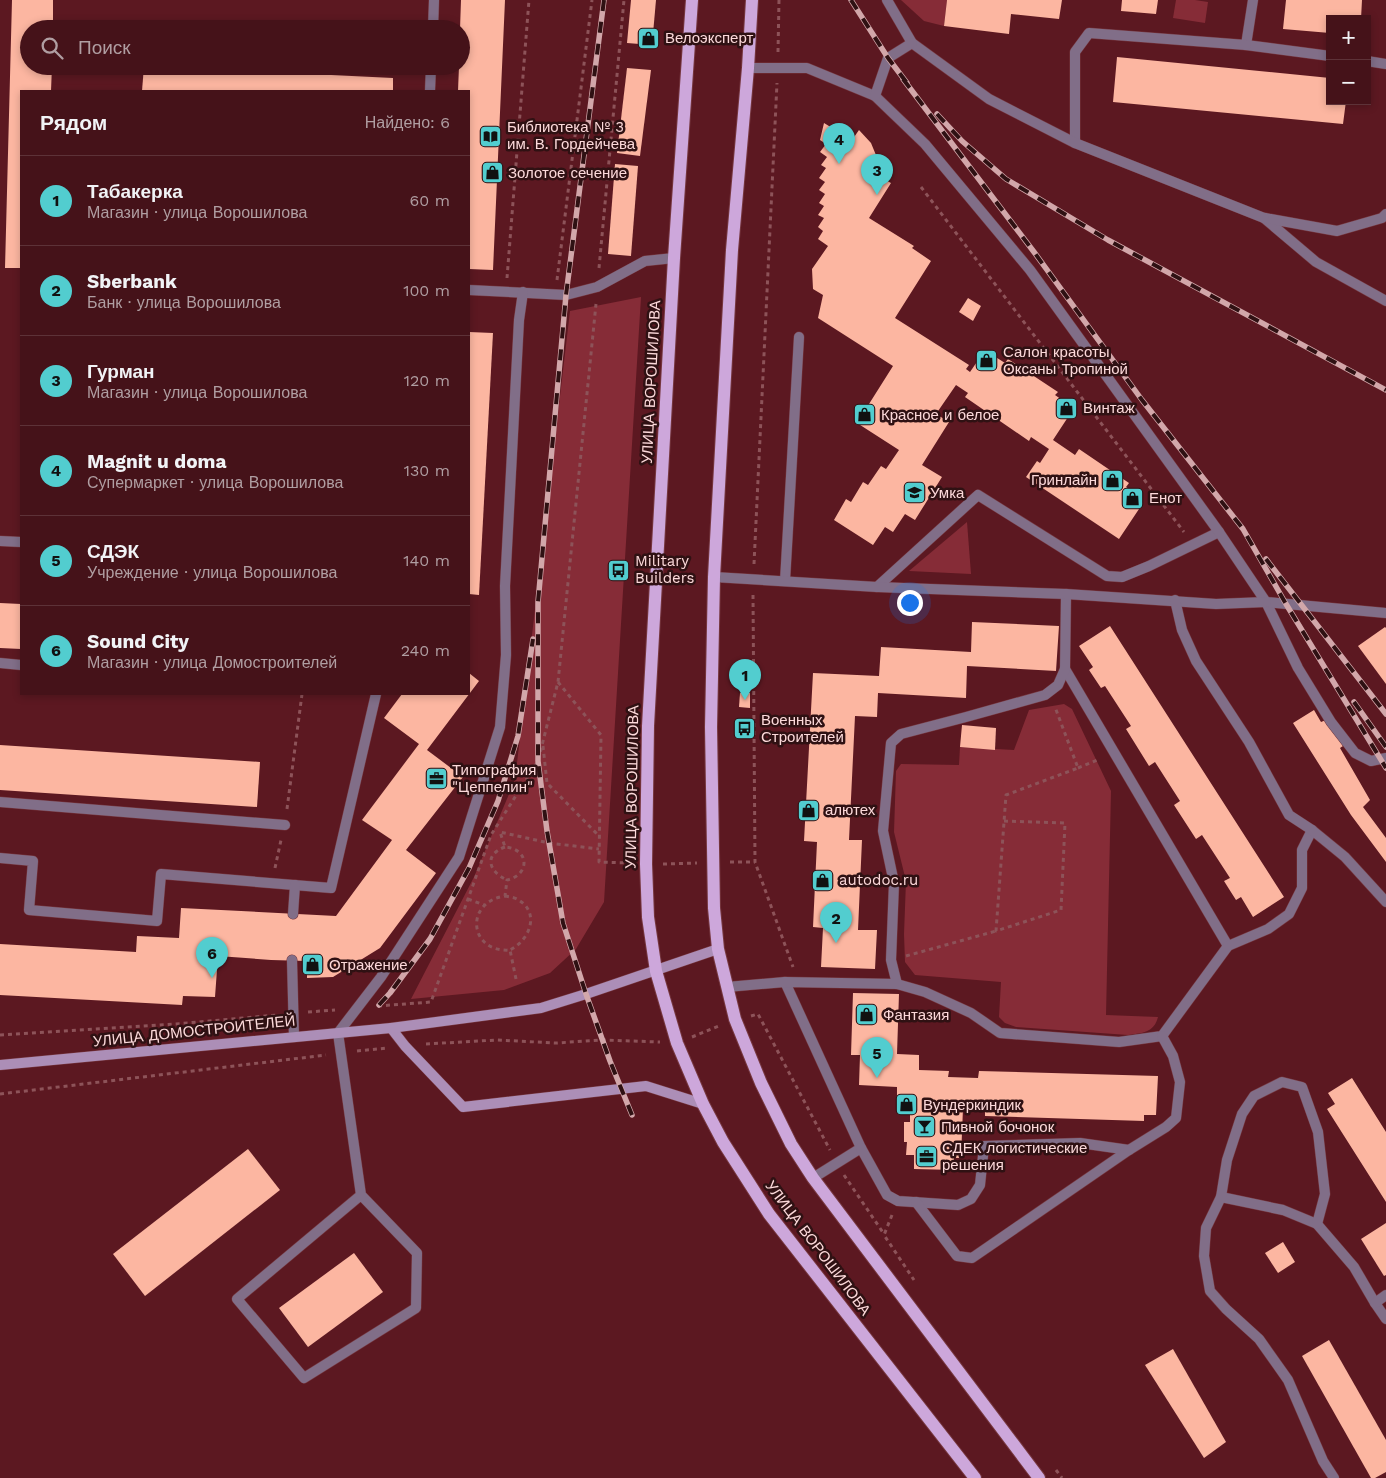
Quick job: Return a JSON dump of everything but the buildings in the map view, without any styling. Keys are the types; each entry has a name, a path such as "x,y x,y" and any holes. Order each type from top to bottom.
{"main road":[{"name":"УЛИЦА ВОРОШИЛОВА","path":"692,0 674,258 648,726 646,864 648,917 656,970 677,1043 703,1104 723,1142 768,1214 975,1478"},
{"path":"752,0 732,259 714,577 711,727 712,843 714,908 718,949 736,1019 790,1144 813,1178 1039,1478"}],"street":[{"path":"433,20 434,0"},
{"path":"887,0 912,43 989,100 1075,143 1264,218 1337,230 1382,218 1386,214"},
{"path":"1246,45 1253,0"},
{"path":"1075,143 1075,52 1089,33 1246,45 1326,55"},
{"path":"875,96 888,58 912,43"},
{"path":"1371,62 1386,64"},
{"path":"748,68 807,68 875,96 925,144 1030,270 1219,532 1266,602 1298,668 1332,722 1355,753 1371,761 1386,758"},
{"path":"430,90 431,75"},
{"path":"1264,218 1316,262 1386,301"},
{"path":"470,290 566,295 597,287 645,261 674,258"},
{"path":"361,1194 237,1299 304,1378 416,1308 417,1253 361,1194 338,1033 382,977 459,856 500,727 506,655 505,586 519,320 523,292"},
{"path":"785,581 798,337"},
{"path":"876,587 978,495 1107,576 1122,577 1219,532"},
{"path":"0,540 20,542"},
{"path":"714,577 876,587 1066,594 1216,604 1266,602 1386,613"},
{"path":"897,984 891,960 894,882 883,831 891,743 901,734 1045,695 1058,686 1065,670 1066,594"},
{"path":"1175,600 1182,630 1196,661 1248,742 1288,815 1312,830 1345,856 1386,902"},
{"path":"0,664 20,665"},
{"path":"1065,670 1228,946"},
{"path":"0,858 33,861 29,910 157,921 161,874 332,888 376,695"},
{"path":"0,802 285,825"},
{"path":"727,987 785,982 897,984 926,992 971,1013 1000,1033 1119,1042 1162,1036 1228,946 1268,929 1288,914 1302,888 1302,850 1312,830"},
{"path":"293,914 294,885"},
{"name":"УЛИЦА ДОМОСТРОИТЕЛЕЙ","path":"0,1065 391,1028 541,1008 718,949"},
{"path":"292,960 294,1037"},
{"path":"785,982 861,1148 887,1195 898,1200 958,1205 971,1199 980,1185 984,1146 1080,1142 1129,1150"},
{"path":"391,1028 405,1046 463,1107 646,1086 703,1104"},
{"path":"916,1202 957,1256 972,1258 1129,1150 1166,1127 1176,1118 1180,1082 1173,1056 1162,1036"},
{"path":"1317,1224 1324,1194 1318,1132 1302,1087 1282,1082 1254,1096 1242,1114 1227,1160 1221,1198 1206,1228 1204,1256 1210,1291 1226,1309 1259,1339 1288,1380 1323,1461 1334,1478"},
{"path":"813,1178 861,1148"},
{"path":"1221,1198 1283,1210 1317,1224 1354,1267 1386,1319"},
{"path":"1375,1303 1386,1295"}],"path":[{"path":"506,291 529,0"},
{"path":"556,294 592,0"},
{"path":"0,1035 176,1024 431,1002 491,835 538,761 558,682 624,0"},
{"path":"779,0 778,68 753,579 755,862 798,982"},
{"path":"922,187 1193,545"},
{"path":"1050,691 1078,768"},
{"path":"271,883 285,825 302,695"},
{"path":"542,742 547,783 599,837"},
{"path":"996,931 1006,795 1114,753"},
{"path":"891,960 996,931 1061,910 1065,823 1004,821"},
{"path":"505,847 500,832 549,843 599,849"},
{"path":"505,847 517,849 525,862 523,870 518,875 507,880 500,877 490,864 492,857 498,850 505,847"},
{"path":"505,896 507,880"},
{"path":"505,896 516,899 529,910 530,921 527,935 518,946 510,950 495,950 479,937 476,921 484,906 496,897 505,896"},
{"path":"468,899 484,906"},
{"path":"510,950 516,979"},
{"path":"0,1094 405,1046 498,1040 556,1043 603,1040 677,1043 736,1019 758,1014 836,1164 915,1282"},
{"path":"884,1235 898,1200"},
{"path":"1051,1463 1062,1478"}],"shaded area":[{"path":"901,0 947,0 944,26 924,21"},
{"path":"1176,0 1208,2 1205,23 1173,18"},
{"path":"641,297 604,902 576,949 550,973 504,990 411,999 474,877 515,780 570,311"},
{"path":"967,522 971,574 909,571"},
{"path":"1064,704 1072,709 1111,791 1106,1015 1158,1017 1154,1026 1143,1033 1128,1035 1016,1027 1005,1023 999,1017 1001,982 915,975 905,962 906,881 894,832 896,771 901,764 959,765 960,747 1014,750 1029,710"}],"railway":[{"path":"604,0 566,295 538,602 538,761 547,831 563,923 610,1061 632,1115"},
{"path":"851,0 888,58 907,83"},
{"path":"903,79 1034,252 1142,400 1243,529 1286,604 1386,768"},
{"path":"937,114 962,141 1006,179 1108,240 1386,390"},
{"path":"1266,559 1386,714"},
{"path":"379,1005 430,939 469,868 498,801 518,736 533,639"},
{"path":"1354,702 1386,747"}],"place":[{"name":"Велоэксперт","path":"649,38"},
{"name":"Библиотека № 3 им. В. Гордейчева","path":"491,136"},
{"name":"Magnit u doma","path":"839,164"},
{"name":"Золотое сечение","path":"492,173"},
{"name":"Гурман","path":"877,195"},
{"name":"Салон красоты Оксаны Тропиной","path":"987,361"},
{"name":"Винтаж","path":"1067,408"},
{"name":"Красное и белое","path":"865,415"},
{"name":"Гринлайн","path":"1113,480"},
{"name":"Умка","path":"914,493"},
{"name":"Енот","path":"1133,498"},
{"name":"Military Builders","path":"619,570"},
{"name":"Табакерка","path":"745,700"},
{"name":"Военных Строителей","path":"745,729"},
{"name":"Типография \"Цеппелин\"","path":"436,779"},
{"name":"алютех","path":"809,810"},
{"name":"autodoc.ru","path":"823,880"},
{"name":"Sberbank","path":"836,943"},
{"name":"Отражение","path":"313,965"},
{"name":"Sound City","path":"212,978"},
{"name":"Фантазия","path":"867,1015"},
{"name":"СДЭК","path":"877,1078"},
{"name":"Вундеркиндик","path":"907,1105"},
{"name":"Пивной бочонок","path":"925,1127"},
{"name":"СДЕК логистические решения","path":"926,1157"}]}
